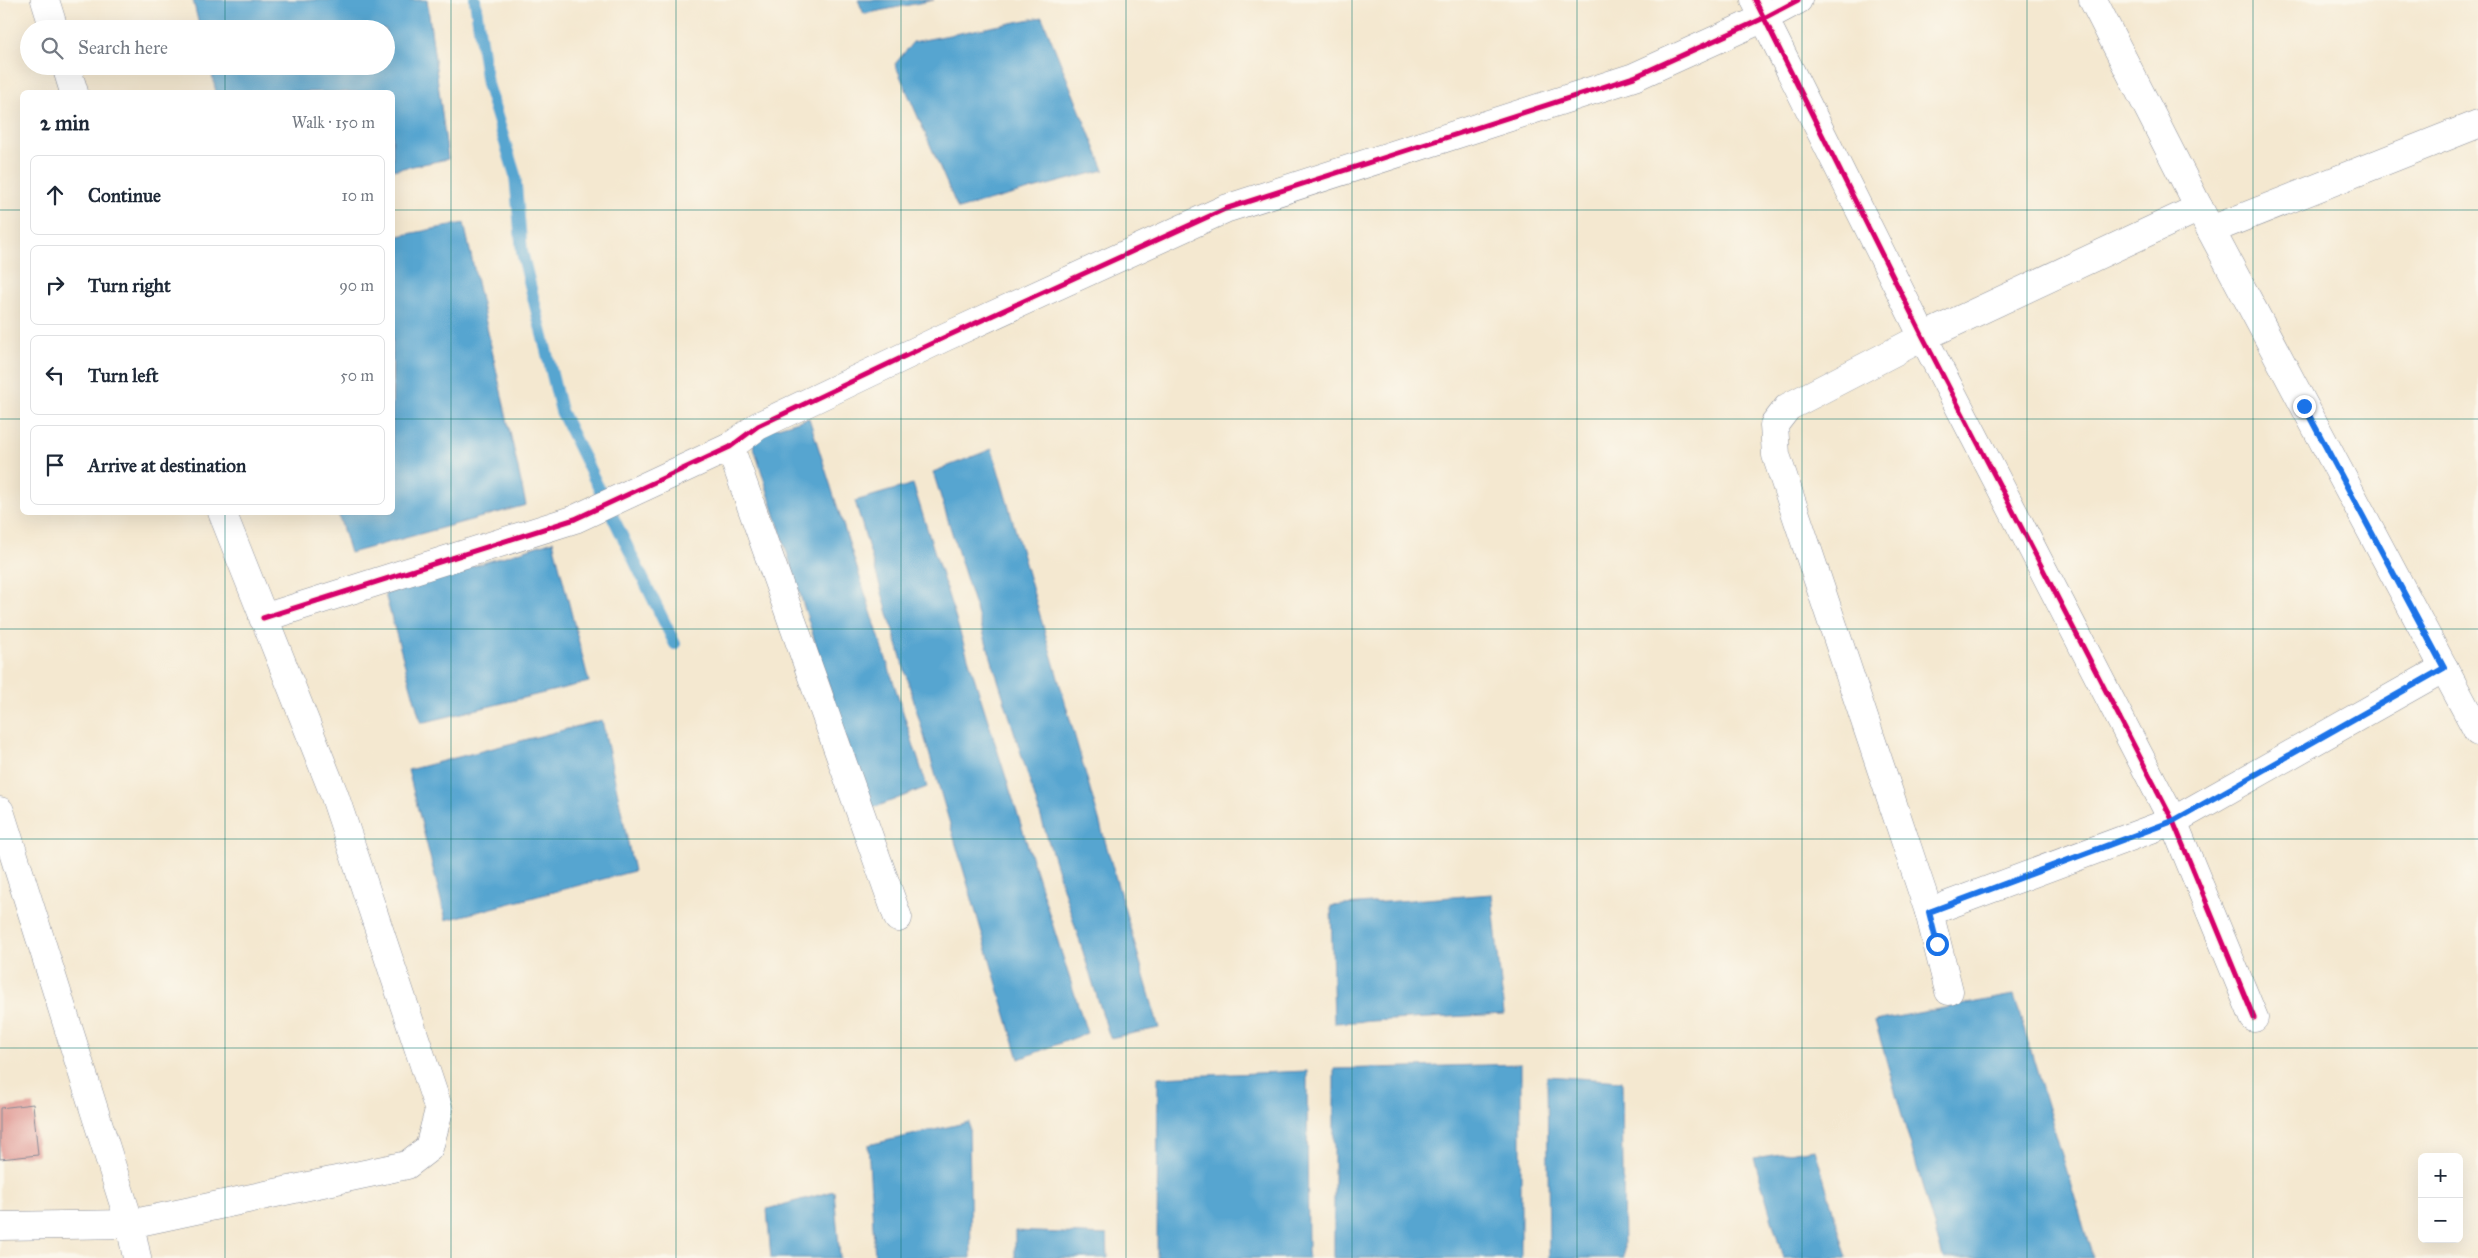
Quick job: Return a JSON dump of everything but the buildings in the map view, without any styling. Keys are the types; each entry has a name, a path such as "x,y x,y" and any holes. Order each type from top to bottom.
{"street":[{"path":"45,0 51,20"},
{"path":"263,618 575,519 730,447 758,426 943,338 1225,210 1634,77 1760,9 1798,0"},
{"path":"2093,0 2205,219 2478,732"},
{"path":"1760,9 1923,337 2173,821 2254,1018"},
{"path":"69,75 73,90"},
{"path":"1949,991 1929,912 1776,455 1774,425 1788,407 1923,337 2205,219 2478,124"},
{"path":"730,447 898,918"},
{"path":"0,1226 130,1224 406,1165 429,1148 439,1110 334,794 223,515"},
{"path":"1929,912 2173,821 2444,668"},
{"path":"0,811 130,1224 138,1258"}],"water":[{"path":"193,0 427,0 448,159 395,170 395,90 216,90 212,75 395,75 395,20 198,20"},
{"path":"858,0 934,0 864,14"},
{"path":"1042,17 1104,170 958,209 895,64 913,42"},
{"path":"464,223 526,505 350,553 339,515 395,515 395,237"},
{"path":"809,418 927,787 868,810 750,435"},
{"path":"992,449 1159,1028 1110,1038 933,472"},
{"path":"913,484 1087,1033 1019,1059 855,501"},
{"path":"553,541 589,682 421,723 385,594"},
{"path":"602,720 634,871 446,920 408,770"},
{"path":"1492,894 1504,1014 1334,1023 1331,906"},
{"path":"2014,995 2093,1258 1943,1258 1875,1021"},
{"path":"1521,1064 1521,1258 1334,1258 1334,1069"},
{"path":"1307,1071 1308,1258 1157,1258 1158,1077"},
{"path":"1547,1076 1622,1081 1624,1258 1549,1258"},
{"path":"969,1122 971,1258 875,1258 868,1145"},
{"path":"1815,1149 1847,1258 1783,1258 1754,1158"},
{"path":"834,1191 840,1258 771,1258 767,1209"},
{"path":"1015,1231 1107,1235 1108,1258 1015,1258"}],"waterway":[{"path":"475,0 487,84 515,175 522,252 561,411 675,644"}],"cycle path":[{"path":"1755,0 1923,337 2173,821 2254,1018"},
{"path":"263,618 575,519 730,447 758,426 943,338 1225,209 1634,77 1764,18 1798,0"}],"route":[{"path":"1937,944 1929,912 2173,821 2444,668 2304,406"}]}
